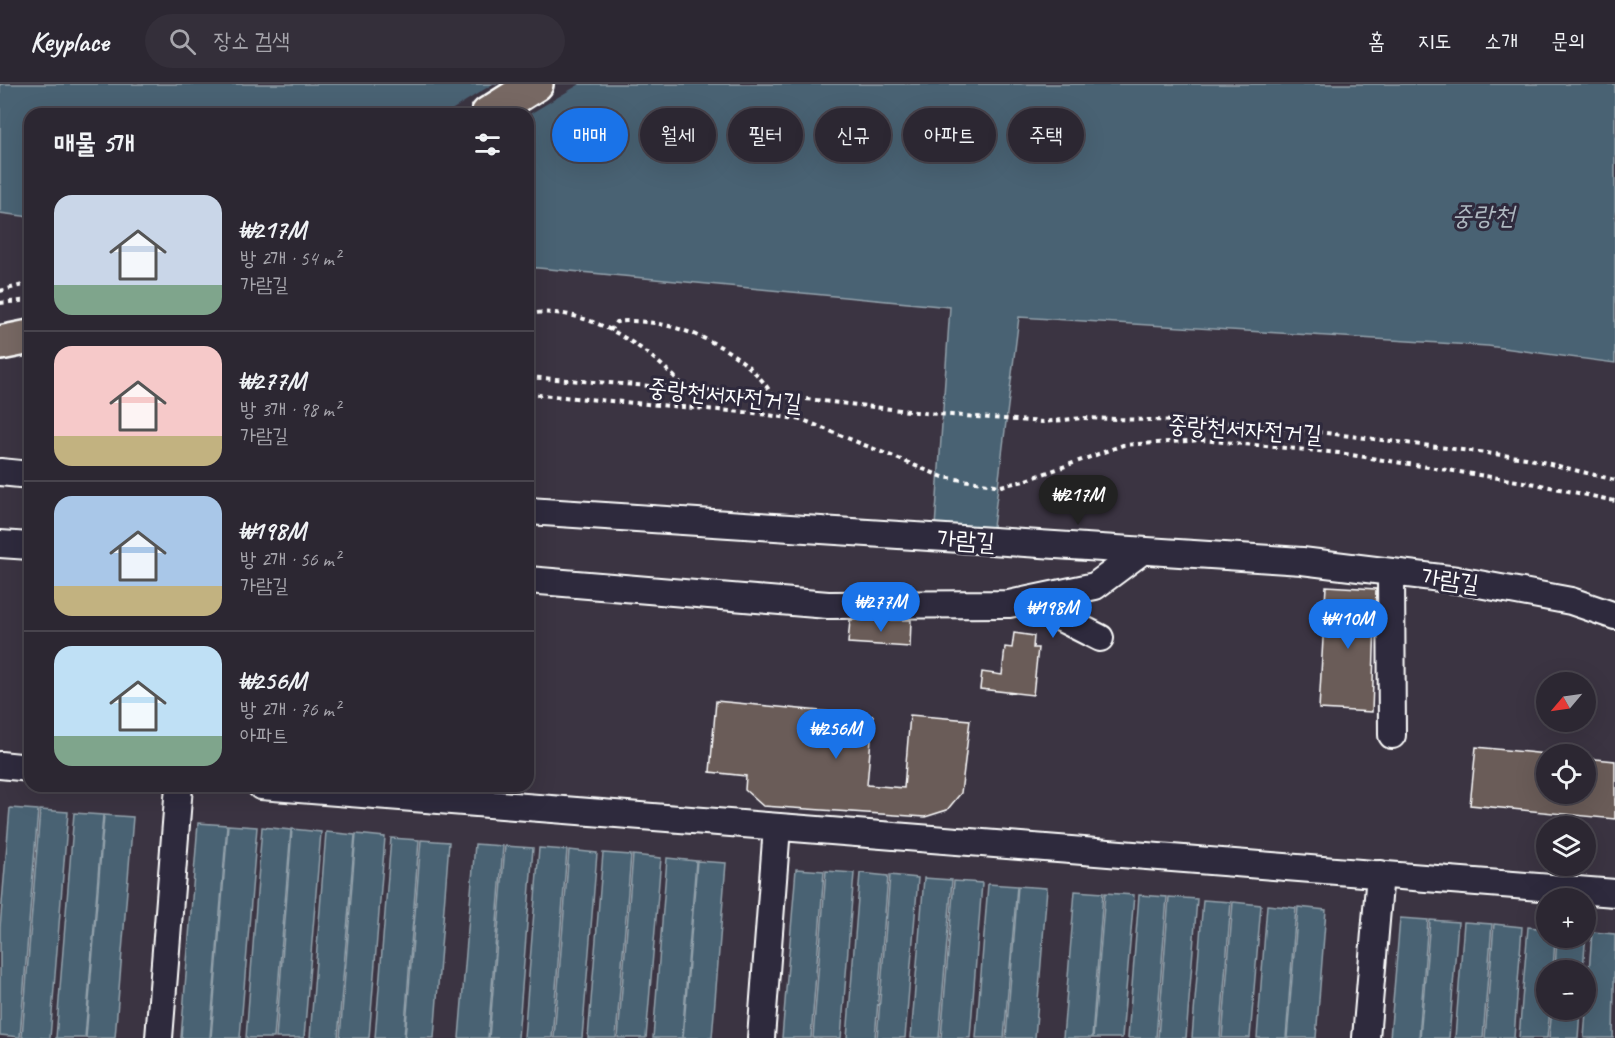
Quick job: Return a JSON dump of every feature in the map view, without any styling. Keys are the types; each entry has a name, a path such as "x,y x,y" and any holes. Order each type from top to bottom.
{"highway":[{"path":"498,108 536,84"},
{"path":"0,343 24,338"}],"street":[{"name":"가람길","path":"534,511 1302,561 1457,580 1560,599 1615,616"},
{"path":"0,544 24,546"},
{"path":"534,580 828,605 1009,604 1095,586 1142,551"},
{"path":"1391,572 1392,735"},
{"path":"1027,601 1100,638"},
{"path":"0,765 24,767"},
{"path":"159,1038 179,792"},
{"path":"337,792 1615,893"},
{"path":"761,1038 777,827"},
{"path":"1366,1038 1380,874"}],"path":[{"path":"0,291 24,285"},
{"path":"0,303 24,301"},
{"path":"534,313 549,310 586,318 610,331 670,372 686,389"},
{"path":"610,331 616,322 630,320 658,323 693,333 750,368 772,396"},
{"path":"534,377 772,396 925,413 1043,422 1083,418 1246,423 1526,458 1615,480"},
{"name":"중랑천서자전거길","path":"534,395 781,416 820,426 950,478 1000,486 1024,480 1123,445 1202,440 1339,453 1536,484 1615,501"}],"water":[{"name":"중랑천","path":"0,84 1615,84 1615,363 1488,346 1019,317 993,527 935,527 950,307 534,268 534,108 24,108 24,216 0,213"},
{"path":"10,808 38,810 20,1037 0,1035 0,927"},
{"path":"40,810 68,812 50,1038 22,1037"},
{"path":"74,813 103,815 85,1038 56,1038"},
{"path":"104,815 133,817 115,1038 86,1038"},
{"path":"198,823 227,825 210,1038 181,1038"},
{"path":"228,825 257,827 240,1038 211,1038"},
{"path":"262,827 291,830 274,1038 246,1038"},
{"path":"292,829 321,832 304,1038 276,1038"},
{"path":"326,832 355,835 338,1038 310,1038"},
{"path":"356,834 385,837 369,1038 340,1038"},
{"path":"391,838 419,840 404,1038 375,1038"},
{"path":"421,840 449,842 434,1038 405,1038"},
{"path":"475,844 503,846 488,1038 459,1038"},
{"path":"505,846 533,848 518,1038 489,1038"},
{"path":"539,848 567,850 552,1038 524,1038"},
{"path":"569,850 597,853 582,1038 554,1038"},
{"path":"603,853 631,855 616,1038 588,1038"},
{"path":"633,855 661,858 646,1038 618,1038"},
{"path":"667,858 696,861 682,1038 653,1038"},
{"path":"697,861 726,863 712,1038 683,1038"},
{"path":"796,869 824,871 811,1038 782,1038"},
{"path":"826,871 854,873 841,1038 813,1038"},
{"path":"860,873 888,876 875,1038 847,1038"},
{"path":"890,875 918,878 905,1038 877,1038"},
{"path":"924,878 952,880 939,1038 911,1038"},
{"path":"954,881 982,883 970,1038 941,1038"},
{"path":"988,884 1017,886 1004,1038 976,1038"},
{"path":"1018,886 1047,888 1035,1038 1006,1038"},
{"path":"1075,891 1103,893 1092,1038 1063,1038"},
{"path":"1105,893 1134,895 1122,1038 1093,1038"},
{"path":"1139,895 1167,897 1156,1038 1128,1038"},
{"path":"1169,897 1197,899 1186,1038 1158,1038"},
{"path":"1203,900 1231,902 1220,1038 1192,1038"},
{"path":"1233,902 1261,905 1250,1038 1222,1038"},
{"path":"1267,905 1296,908 1286,1038 1257,1038"},
{"path":"1298,907 1326,910 1316,1038 1287,1038"},
{"path":"1400,918 1428,920 1419,1038 1390,1038"},
{"path":"1430,920 1458,922 1449,1038 1420,1038"},
{"path":"1464,922 1492,924 1483,1038 1455,1038"},
{"path":"1494,924 1522,927 1514,1038 1485,1038"},
{"path":"1528,927 1536,928 1536,948 1554,948 1554,960 1536,960 1536,1020 1549,1020 1547,1038 1519,1038"},
{"path":"1596,932 1615,934 1613,1038 1584,1038 1585,1020 1596,1020 1596,960 1590,960 1591,948 1596,948"},
{"path":"1556,948 1585,948 1584,960 1556,960"},
{"path":"1551,1020 1579,1020 1578,1038 1549,1038"}],"pier":[{"path":"493,84 580,84 534,111 534,108 455,108"}],"building":[{"path":"1326,586 1376,589 1372,712 1319,709"},
{"path":"850,620 911,620 910,647 848,643"},
{"path":"1014,633 1034,636 1033,648 1038,648 1033,695 980,689 982,672 1002,675 1005,647 1012,648"},
{"path":"716,701 873,716 867,785 904,788 910,715 970,720 961,793 947,810 925,817 763,806 745,790 746,776 710,772"},
{"path":"1476,747 1536,753 1536,804 1596,804 1596,759 1615,761 1615,819 1470,805"}]}
